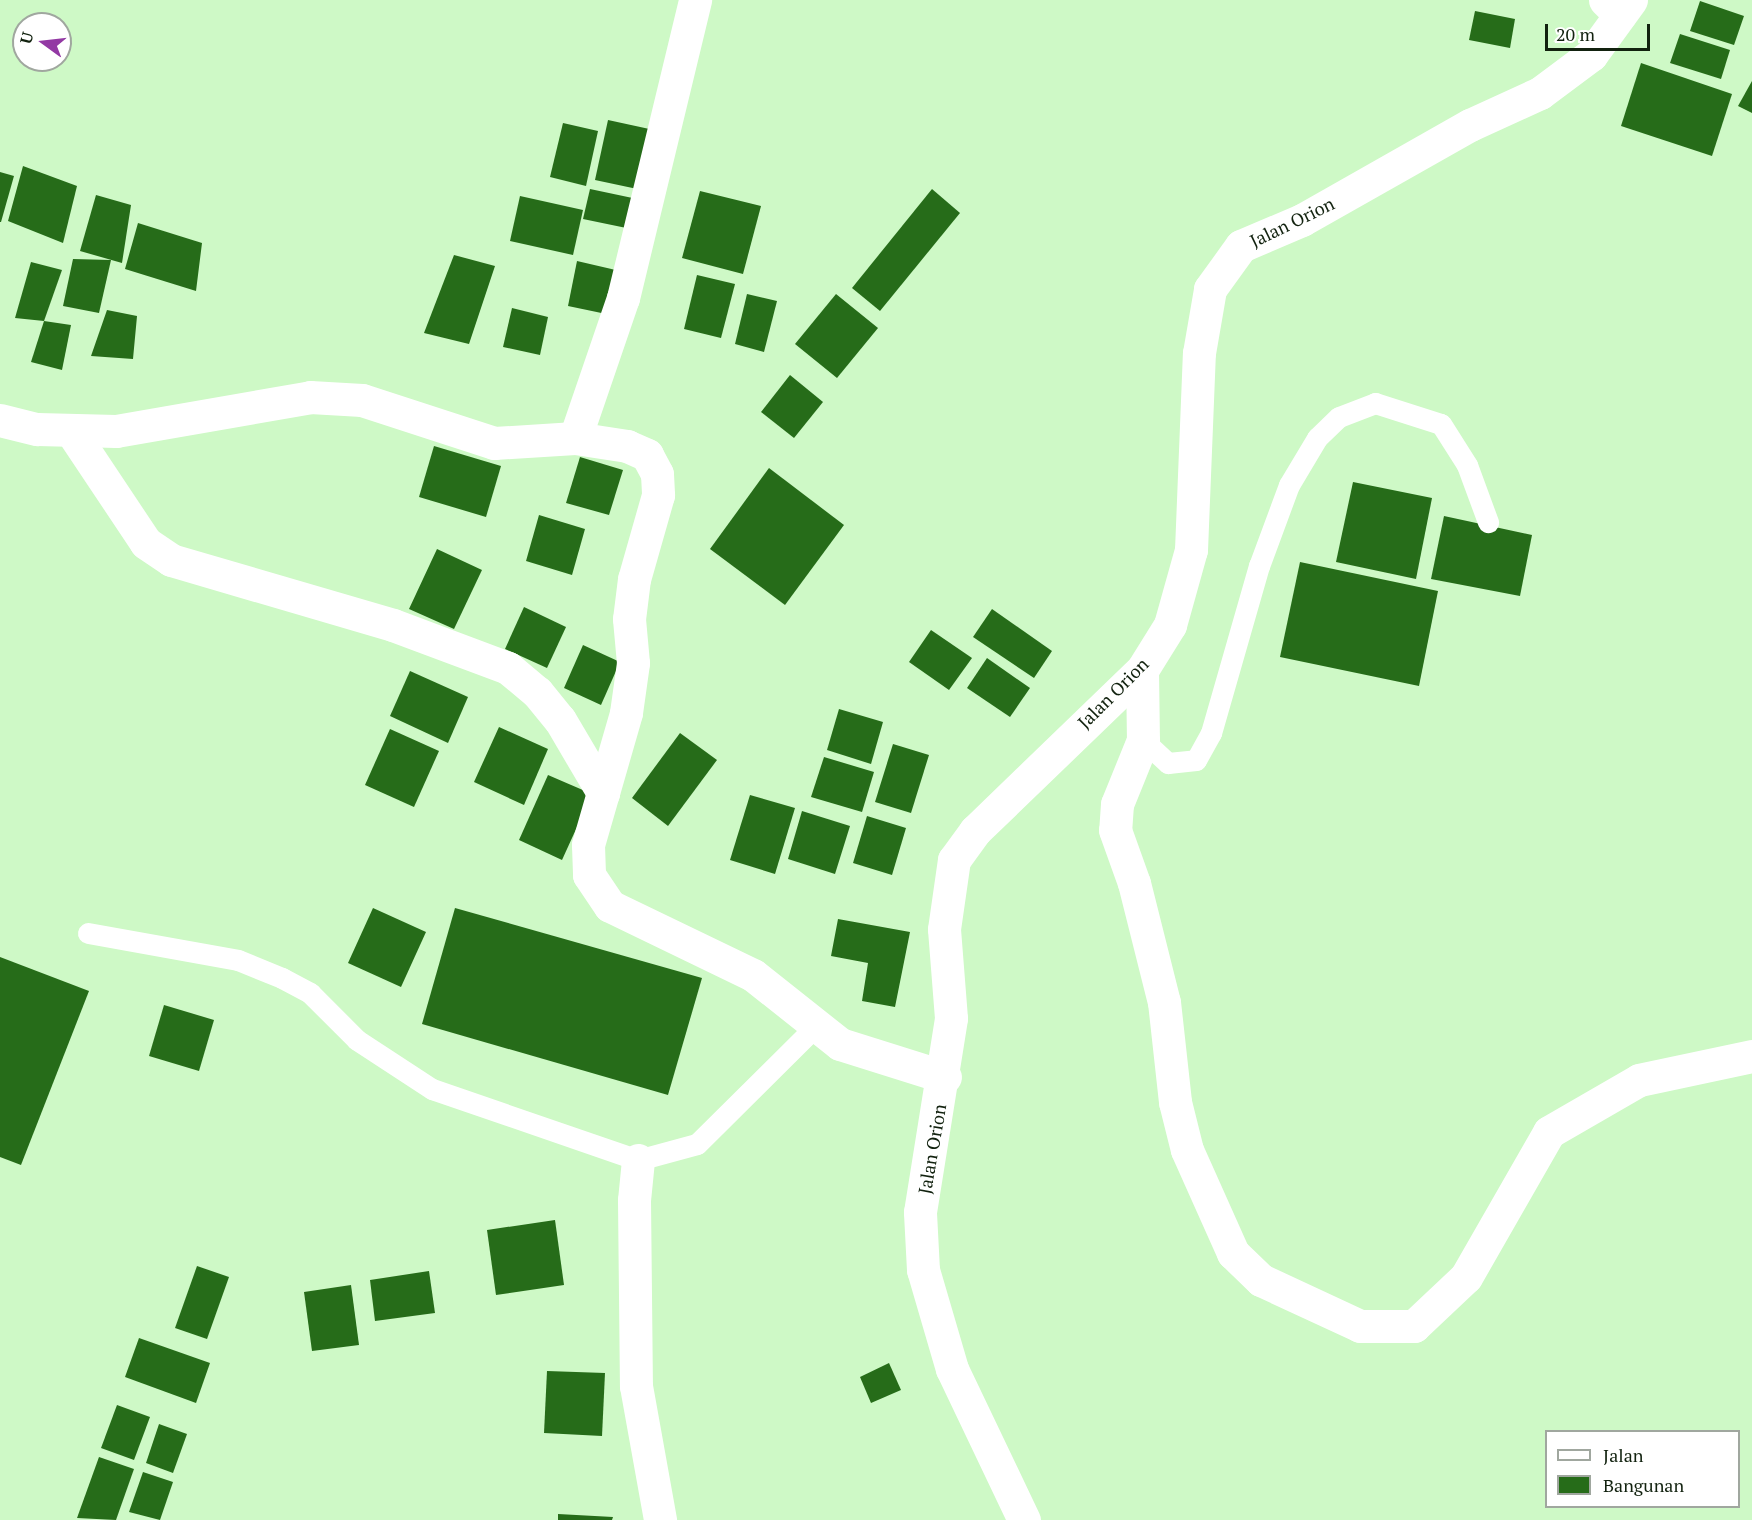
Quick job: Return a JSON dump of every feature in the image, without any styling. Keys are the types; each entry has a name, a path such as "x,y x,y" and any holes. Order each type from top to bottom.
{"main road":[{"path":"575,438 624,298 695,0"},
{"name":"Jalan Orion","path":"1024,1520 952,1369 923,1270 920,1212 945,1077 951,1018 944,929 954,860 975,831 1142,670 1170,625 1191,550 1198,353 1210,289 1241,246 1302,220 1470,125 1540,93 1591,55 1618,5"},
{"path":"0,420 72,432 116,431 310,397 362,400 494,443 575,438 627,446 646,455 657,474 658,495 634,579 629,619 633,663 626,713 588,846 589,875 610,906 753,975 840,1044 945,1077"},
{"path":"72,432 127,518 154,549 171,560 393,625 507,668 537,692 560,720 603,793"},
{"path":"1142,670 1143,740 1117,804 1115,830 1134,883 1164,1002 1175,1102 1187,1150 1233,1253 1262,1280 1360,1326 1414,1326 1466,1276 1550,1131 1639,1080 1752,1056"},
{"path":"638,1161 634,1200 636,1386 660,1520"}],"lane":[{"path":"1143,740 1168,762 1196,760 1211,733 1259,566 1289,485 1317,438 1339,417 1375,403 1442,424 1467,465 1488,522"},
{"path":"88,933 238,960 282,978 310,993 357,1040 432,1089 638,1161 697,1144 816,1026"}],"building":[{"path":"1700,1 1744,16 1734,45 1690,31"},
{"path":"1475,11 1515,19 1510,48 1469,40"},
{"path":"1680,34 1730,50 1721,79 1670,63"},
{"path":"1641,63 1732,94 1712,156 1621,126"},
{"path":"1752,81 1752,113 1738,106"},
{"path":"608,120 654,130 642,190 595,180"},
{"path":"563,123 598,131 586,186 550,177"},
{"path":"23,166 77,186 63,243 8,221"},
{"path":"0,172 14,176 1,222 0,222"},
{"path":"590,189 642,200 636,230 583,219"},
{"path":"932,189 960,213 880,311 852,288"},
{"path":"700,191 761,206 743,274 682,258"},
{"path":"96,195 131,205 122,263 80,251"},
{"path":"520,196 583,210 573,255 510,241"},
{"path":"138,223 202,243 196,291 125,269"},
{"path":"454,255 495,266 469,344 424,333"},
{"path":"73,259 111,260 99,313 63,306"},
{"path":"577,261 620,271 611,315 568,306"},
{"path":"31,262 62,270 44,321 15,318"},
{"path":"697,275 735,284 721,338 684,329"},
{"path":"747,294 777,301 764,352 735,344"},
{"path":"836,294 878,328 837,378 795,344"},
{"path":"512,308 548,317 540,355 503,347"},
{"path":"107,310 137,316 133,359 91,356"},
{"path":"44,321 71,325 62,370 31,362"},
{"path":"790,375 823,402 794,438 761,412"},
{"path":"434,446 501,466 486,517 419,497"},
{"path":"580,457 623,470 609,515 566,503"},
{"path":"769,468 844,525 785,605 710,549"},
{"path":"1353,482 1432,498 1416,579 1336,562"},
{"path":"539,515 585,529 572,575 526,561"},
{"path":"1444,516 1532,535 1520,596 1431,579"},
{"path":"437,549 482,570 454,629 409,609"},
{"path":"1300,562 1438,591 1419,686 1280,657"},
{"path":"524,607 566,627 547,668 505,649"},
{"path":"992,609 1052,651 1034,678 973,637"},
{"path":"931,630 972,658 949,690 909,662"},
{"path":"583,645 620,662 601,705 564,688"},
{"path":"987,658 1030,688 1010,717 967,688"},
{"path":"410,671 468,697 448,743 390,716"},
{"path":"839,709 883,722 871,764 827,750"},
{"path":"499,727 548,749 524,805 474,782"},
{"path":"390,729 439,751 414,807 365,785"},
{"path":"680,733 717,760 668,826 632,798"},
{"path":"893,744 929,755 911,813 875,802"},
{"path":"824,757 874,772 862,812 811,797"},
{"path":"548,775 592,794 562,860 519,840"},
{"path":"750,795 795,808 775,874 730,860"},
{"path":"802,811 850,826 835,874 788,859"},
{"path":"867,816 906,828 892,875 853,863"},
{"path":"373,908 426,932 401,987 348,963"},
{"path":"455,908 702,978 668,1095 422,1024"},
{"path":"838,919 910,932 895,1007 862,1001 868,963 831,956"},
{"path":"0,957 89,991 21,1165 0,1157"},
{"path":"164,1005 214,1020 199,1071 149,1056"},
{"path":"555,1220 564,1285 496,1295 487,1230"},
{"path":"197,1266 229,1277 207,1339 175,1328"},
{"path":"429,1271 435,1313 375,1321 370,1280"},
{"path":"351,1285 359,1345 312,1351 304,1292"},
{"path":"139,1338 210,1363 196,1403 125,1377"},
{"path":"889,1363 901,1390 871,1403 860,1377"},
{"path":"547,1371 605,1373 602,1436 544,1433"},
{"path":"117,1405 150,1417 134,1460 101,1448"},
{"path":"159,1424 187,1434 173,1473 146,1463"},
{"path":"99,1457 134,1469 116,1520 77,1518"},
{"path":"143,1472 173,1482 160,1520 129,1512"},
{"path":"558,1514 613,1517 612,1520 558,1520"}]}
